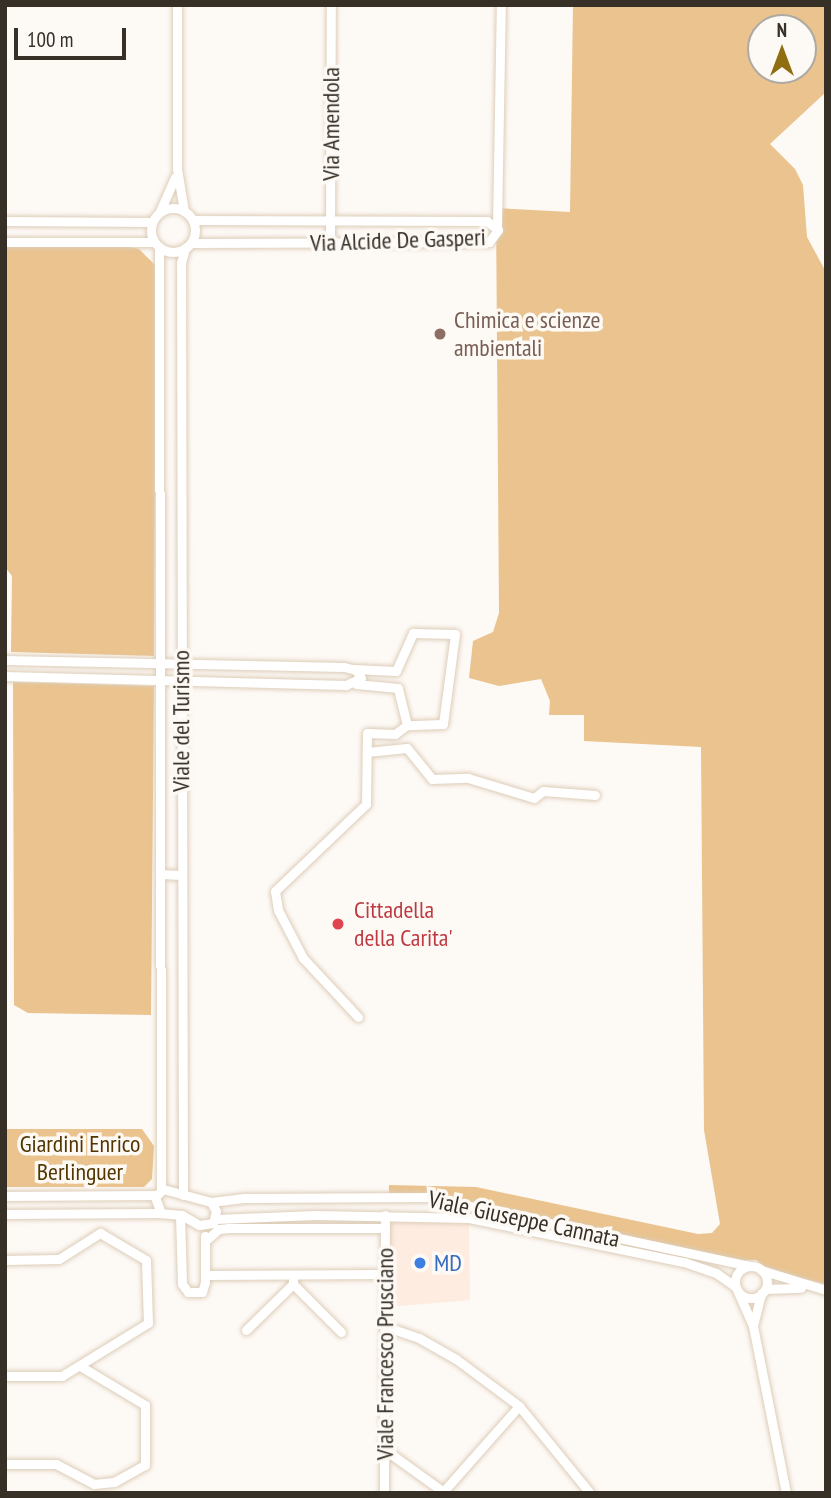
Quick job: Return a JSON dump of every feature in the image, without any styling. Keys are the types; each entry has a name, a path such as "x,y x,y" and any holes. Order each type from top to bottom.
{"street":[{"path":"177,5 177,169 184,211"},
{"name":"Via Amendola","path":"330,243 331,5"},
{"path":"497,225 500,5"},
{"path":"156,245 152,222 171,193 177,169"},
{"path":"5,242 156,245 172,252 188,246 193,220 184,211 172,207 160,211"},
{"name":"Via Alcide De Gasperi","path":"188,246 489,242 498,236 497,225 487,221 193,220"},
{"path":"5,221 152,222"},
{"name":"Viale del Turismo","path":"156,245 162,1075 158,1193"},
{"name":"Viale del Turismo","path":"183,1195 181,263 188,246"},
{"path":"5,660 396,671 413,633 454,634 443,724 407,725 395,734 367,733 366,804 275,891 278,910 303,958 358,1017"},
{"path":"353,669 361,678 356,684"},
{"path":"5,676 356,684 398,688 407,725"},
{"path":"367,752 407,748 432,779 468,778 534,797 543,791 596,794"},
{"path":"161,874 181,875"},
{"path":"162,1075 182,1075"},
{"path":"158,1193 155,1204 161,1213"},
{"name":"Viale Giuseppe Cannata","path":"5,1196 158,1193 183,1195 211,1202 244,1198 428,1197 756,1268 826,1291"},
{"path":"180,1215 182,1284 188,1292 202,1292 206,1226 215,1219 211,1202"},
{"path":"5,1214 161,1213 180,1215 206,1226"},
{"path":"99,1214 100,1233"},
{"name":"Viale Giuseppe Cannata","path":"215,1219 385,1215 497,1223 684,1262 716,1273 737,1289"},
{"name":"Viale Francesco Prusciano","path":"384,1493 385,1215"},
{"path":"205,1241 219,1229 229,1228 385,1228"},
{"path":"5,1376 62,1376 148,1322 146,1260 100,1233"},
{"path":"5,1260 59,1259 100,1233"},
{"path":"753,1326 766,1279 756,1268 738,1272 737,1289 753,1326 786,1493"},
{"path":"205,1275 293,1279 384,1274"},
{"path":"246,1330 293,1279"},
{"path":"293,1279 341,1332"},
{"name":"Viale Giuseppe Cannata","path":"763,1291 797,1287 826,1291"},
{"path":"737,1289 752,1298 763,1291"},
{"path":"384,1326 447,1354 519,1406 590,1493"},
{"path":"5,1464 56,1464 101,1488 145,1465 145,1405 80,1366"},
{"path":"384,1449 443,1492 519,1406"}],"shaded area":[{"path":"389,1219 469,1224 470,1300 389,1307"}],"green space":[{"path":"573,5 826,5 826,92 770,144 795,169 803,185 807,237 826,272 826,1284 773,1272 756,1260 731,1260 389,1194 389,1185 476,1187 698,1234 712,1233 720,1224 704,1130 701,747 584,741 584,715 549,715 550,701 541,679 499,686 469,678 473,641 493,632 499,613 496,208 570,212"},
{"path":"5,247 129,247 139,249 156,266 154,656 11,652 12,576 5,567"},
{"path":"13,682 154,686 151,1015 28,1013 14,1005"},
{"name":"Giardini Enrico Berlinguer","path":"6,1129 142,1129 154,1146 152,1179 144,1187 5,1187"}],"place":[{"name":"Chimica e scienze ambientali","path":"440,334"},
{"name":"Cittadella della Carita'","path":"338,924"},
{"name":"MD","path":"420,1263"}]}
